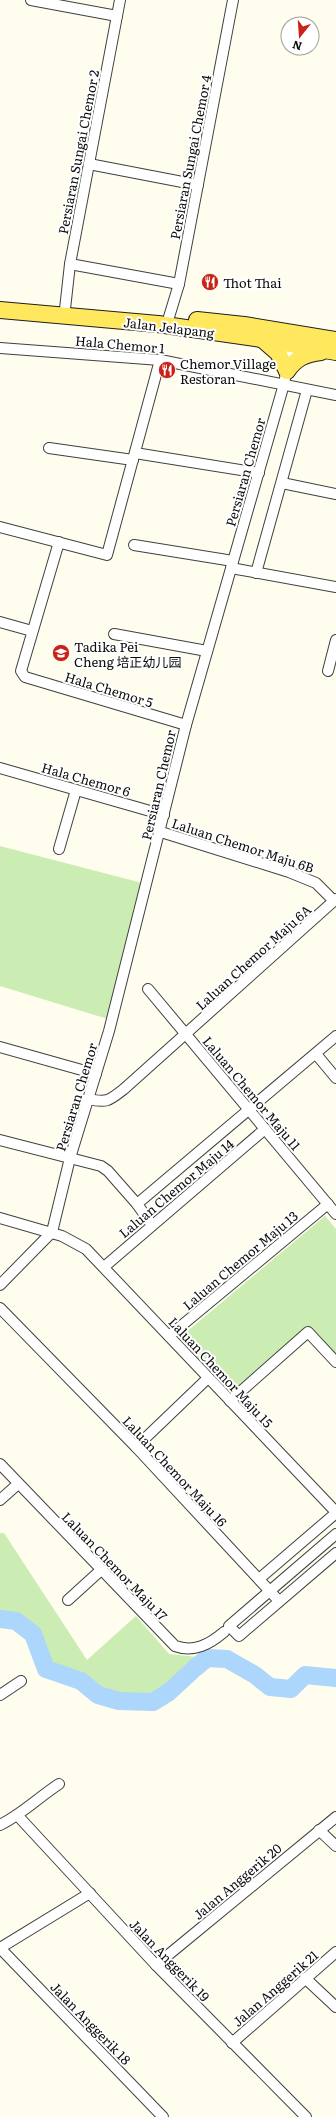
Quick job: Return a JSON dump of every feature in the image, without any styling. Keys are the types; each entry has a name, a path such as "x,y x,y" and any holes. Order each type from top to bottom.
{"main road":[{"name":"Jalan Jelapang","path":"0,304 244,325 334,347"},
{"name":"Jalan Jelapang","path":"0,310 158,324 291,344 334,347"},
{"path":"244,325 255,330 285,336 291,344"},
{"path":"262,339 278,353 286,378"},
{"path":"286,378 296,359 303,355 334,347"}],"street":[{"path":"31,0 117,16"},
{"name":"Persiaran Sungai Chemor 2","path":"65,309 70,264 120,0"},
{"name":"Persiaran Sungai Chemor 4","path":"169,318 179,284 234,0"},
{"path":"89,164 198,185"},
{"path":"70,264 179,284"},
{"name":"Persiaran Chemor","path":"52,1232 70,1158 109,1031 161,832 186,725 286,378 291,344"},
{"name":"Hala Chemor 1","path":"0,348 160,360 286,378 307,390 336,396"},
{"path":"0,527 107,555 160,360"},
{"path":"256,573 307,390"},
{"path":"49,448 134,456 259,473"},
{"path":"282,483 336,494"},
{"path":"0,622 32,631 59,542"},
{"path":"134,545 232,565 256,573 336,587"},
{"name":"Hala Chemor 5","path":"32,631 21,671 25,677 186,725"},
{"path":"114,634 207,651"},
{"path":"328,671 336,640"},
{"name":"Hala Chemor 6","path":"0,768 164,815"},
{"path":"59,849 76,790"},
{"name":"Laluan Chemor Maju 6B","path":"161,832 290,872 316,883 335,900"},
{"name":"Laluan Chemor Maju 6A","path":"88,1099 104,1102 111,1099 187,1035 335,900"},
{"name":"Laluan Chemor Maju 11","path":"148,989 336,1214"},
{"path":"137,1204 336,1036"},
{"path":"0,1047 96,1074"},
{"path":"316,1054 336,1078"},
{"name":"Laluan Chemor Maju 14","path":"104,1267 265,1129"},
{"path":"0,1140 101,1166 108,1170 137,1204 152,1225"},
{"name":"Laluan Chemor Maju 13","path":"169,1336 328,1204"},
{"name":"Laluan Chemor Maju 15","path":"0,1218 69,1238 86,1249 336,1513"},
{"path":"0,1285 52,1232"},
{"name":"Laluan Chemor Maju 16","path":"0,1308 136,1447 279,1601"},
{"path":"230,1401 308,1332 336,1362"},
{"path":"136,1447 208,1378"},
{"name":"Laluan Chemor Maju 17","path":"0,1464 100,1570 175,1646 186,1649 205,1646 336,1534"},
{"path":"0,1500 18,1484"},
{"path":"259,1579 336,1513"},
{"path":"226,1629 239,1636 336,1553"},
{"path":"68,1600 100,1570"},
{"path":"0,1695 21,1681"},
{"path":"0,1825 18,1816 44,1794 59,1784"},
{"name":"Jalan Anggerik 19","path":"18,1816 156,1965 306,2117"},
{"name":"Jalan Anggerik 20","path":"156,1965 336,1816"},
{"path":"319,1830 336,1846"},
{"path":"0,1948 90,1893"},
{"name":"Jalan Anggerik 18","path":"0,1948 163,2117"},
{"name":"Jalan Anggerik 21","path":"232,2043 336,1952"},
{"path":"305,1978 336,2007"}],"green space":[{"path":"0,846 146,884 111,1020 0,986"},
{"path":"325,1216 336,1229 336,1355 310,1327 230,1397 178,1339"},
{"path":"0,1533 4,1533 87,1660 136,1616 169,1654 207,1658 169,1692 153,1702 119,1701 98,1695 81,1681 46,1669 33,1634 16,1621 0,1619"}],"waterway":[{"path":"0,1619 16,1621 33,1634 46,1669 81,1681 98,1695 119,1701 153,1702 169,1692 207,1658 227,1659 255,1675 270,1687 291,1689 305,1675 336,1678"}],"place":[{"name":"Thot Thai","path":"210,282"},
{"name":"Chemor Village Restoran","path":"167,370"},
{"name":"Tadika Pei Cheng 培正幼儿园","path":"61,653"}]}
